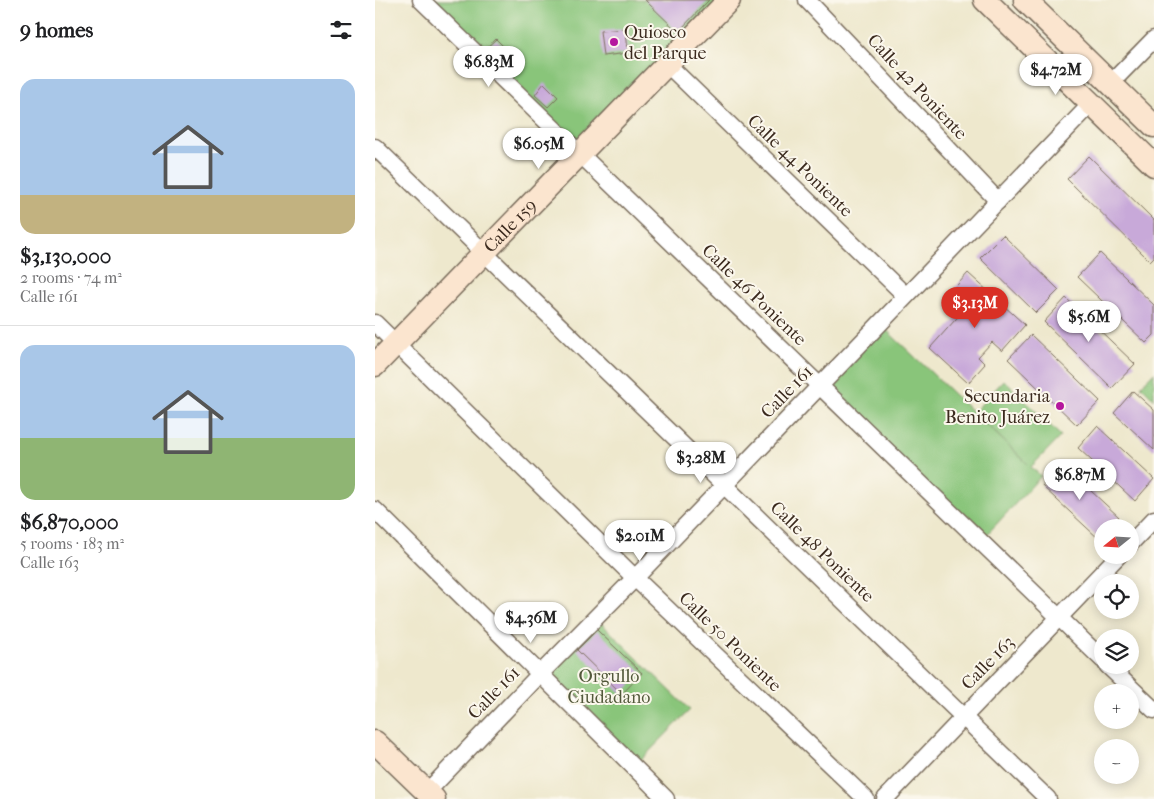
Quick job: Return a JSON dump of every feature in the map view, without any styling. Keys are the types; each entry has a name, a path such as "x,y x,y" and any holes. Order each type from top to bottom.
{"street":[{"name":"Calle 46 Poniente","path":"421,0 1094,651"},
{"name":"Calle 159","path":"375,365 729,0"},
{"name":"Calle 42 Poniente","path":"807,0 998,201"},
{"path":"985,0 1154,165"},
{"path":"1025,0 1154,126"},
{"path":"1110,84 1154,39"},
{"name":"Calle 44 Poniente","path":"667,64 906,296"},
{"name":"Calle 161","path":"430,796 539,674 725,486 1091,104"},
{"name":"Calle 48 Poniente","path":"375,147 1048,799"},
{"name":"Calle 50 Poniente","path":"375,323 635,578 866,799"},
{"path":"375,510 666,799"},
{"path":"1139,535 1153,522"},
{"name":"Calle 163","path":"885,799 1110,564"},
{"path":"1116,674 1154,710"},
{"path":"375,742 430,796"}],"green space":[{"path":"422,0 729,0 580,153"},
{"path":"880,324 1028,464 974,412 1004,380 1061,436 1031,467 1041,476 980,542 820,386"},
{"path":"1154,372 1154,399 1141,386"},
{"name":"Orgullo Ciudadano","path":"596,618 690,710 633,768 539,675"}],"building":[{"path":"645,0 709,0 678,32"},
{"name":"Quiosco del Parque","path":"626,29 628,53 603,56 600,31"},
{"path":"496,39 506,49 496,58 486,48"},
{"path":"544,83 558,97 548,107 535,95"},
{"path":"1089,156 1154,220 1154,257 1150,261 1067,179"},
{"path":"1003,235 1059,290 1036,313 980,258"},
{"path":"1100,253 1154,305 1154,335 1146,343 1077,277"},
{"path":"968,273 1025,325 1002,351 992,342 978,357 985,364 968,383 930,348 964,310 948,295"},
{"path":"1066,298 1135,364 1112,388 1044,322"},
{"path":"1031,335 1100,401 1077,425 1008,359"},
{"path":"1133,391 1154,410 1154,450 1114,413"},
{"path":"1097,426 1154,479 1135,501 1078,448"},
{"path":"1062,464 1119,517 1117,519 1094,519 1094,534 1042,486"},
{"path":"597,630 642,673 622,694 577,650"}],"place":[{"name":"Quiosco del Parque","path":"614,42"},
{"name":"Secundaria Benito Juárez","path":"1060,406"}]}
